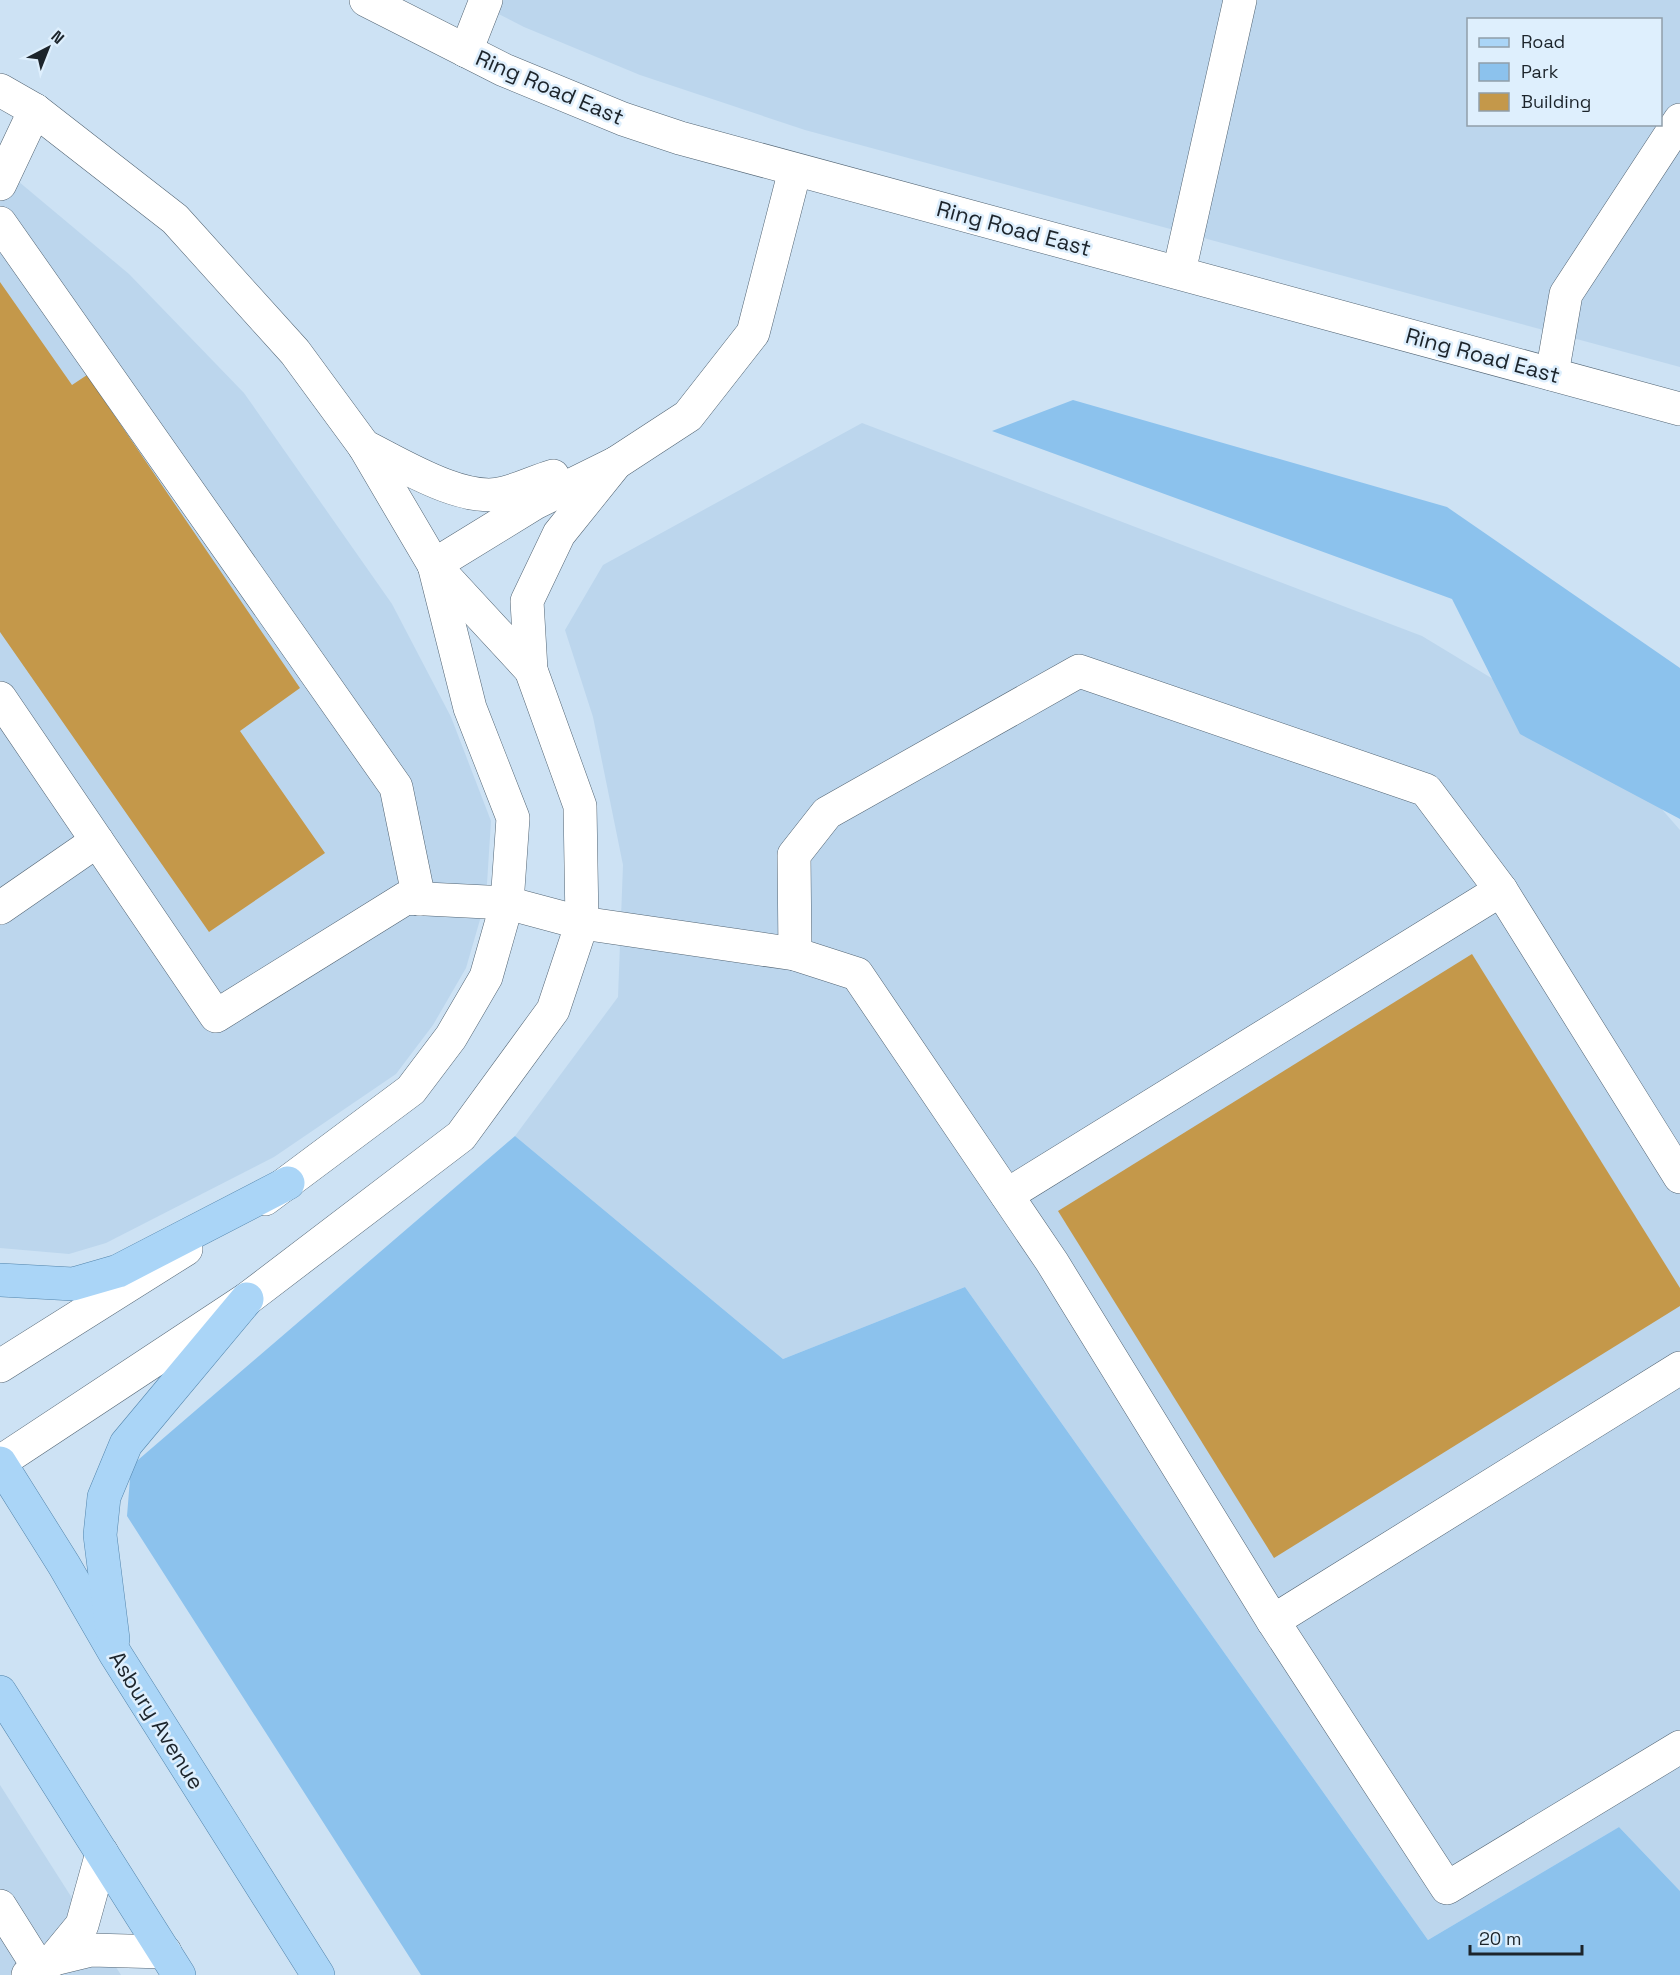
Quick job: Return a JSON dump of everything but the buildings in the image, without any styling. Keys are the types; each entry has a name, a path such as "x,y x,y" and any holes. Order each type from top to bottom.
{"main road":[{"path":"0,1280 73,1284 118,1271 288,1183"},
{"path":"116,1655 100,1535 104,1497 126,1444 247,1299"},
{"name":"Asbury Avenue","path":"0,1462 116,1655 318,1975"},
{"path":"0,1692 172,1964"}],"street":[{"name":"Ring Road East","path":"366,0 504,70 623,119 795,170 1680,409"},
{"path":"466,51 486,0"},
{"path":"1179,273 1239,0"},
{"path":"0,90 35,110 175,219 295,352 364,446 434,566 531,670"},
{"path":"0,184 35,110"},
{"path":"1552,374 1566,294 1680,120"},
{"path":"434,566 535,503 616,463 688,416 753,333 795,170"},
{"path":"0,223 396,787 419,899"},
{"path":"364,446 422,476 472,494 502,494 567,472 616,463"},
{"path":"0,1462 247,1299 461,1136 553,1010 582,923 580,806 531,670 527,601 559,534 616,463"},
{"path":"0,1366 288,1183 411,1090 451,1037 486,977 507,903 513,818 470,708 434,566"},
{"path":"795,954 794,855 827,813 1079,670 1426,790 1501,890 1680,1178"},
{"path":"0,698 216,1016 406,898 507,903 582,923 795,954 857,974 1052,1262 1273,1622 1447,1888 1680,1747"},
{"path":"0,908 97,841"},
{"path":"1007,1195 1501,890"},
{"path":"1273,1622 1680,1368"},
{"path":"40,1967 82,1925 102,1853"},
{"path":"0,1906 40,1967"},
{"path":"40,1967 91,1950 172,1964"}],"shaded area":[{"path":"471,0 1680,0 1680,367 805,130 640,75 524,27"},
{"path":"0,166 129,274 244,393 392,604 451,717 491,821 486,899 466,968 433,1025 396,1074 274,1157 106,1243 69,1254 0,1248"},
{"path":"862,423 1422,636 1610,750 1680,830 1680,1891 1619,1827 1428,1940 965,1287 783,1359 515,1136 618,997 623,865 593,717 565,630 603,565"},
{"path":"0,1785 121,1975 0,1975"}],"green space":[{"path":"1073,400 1447,507 1680,668 1680,819 1520,734 1452,599 992,431"},
{"path":"515,1136 783,1359 965,1287 1428,1940 1619,1827 1680,1891 1680,1975 421,1975 127,1516 131,1466"}]}
